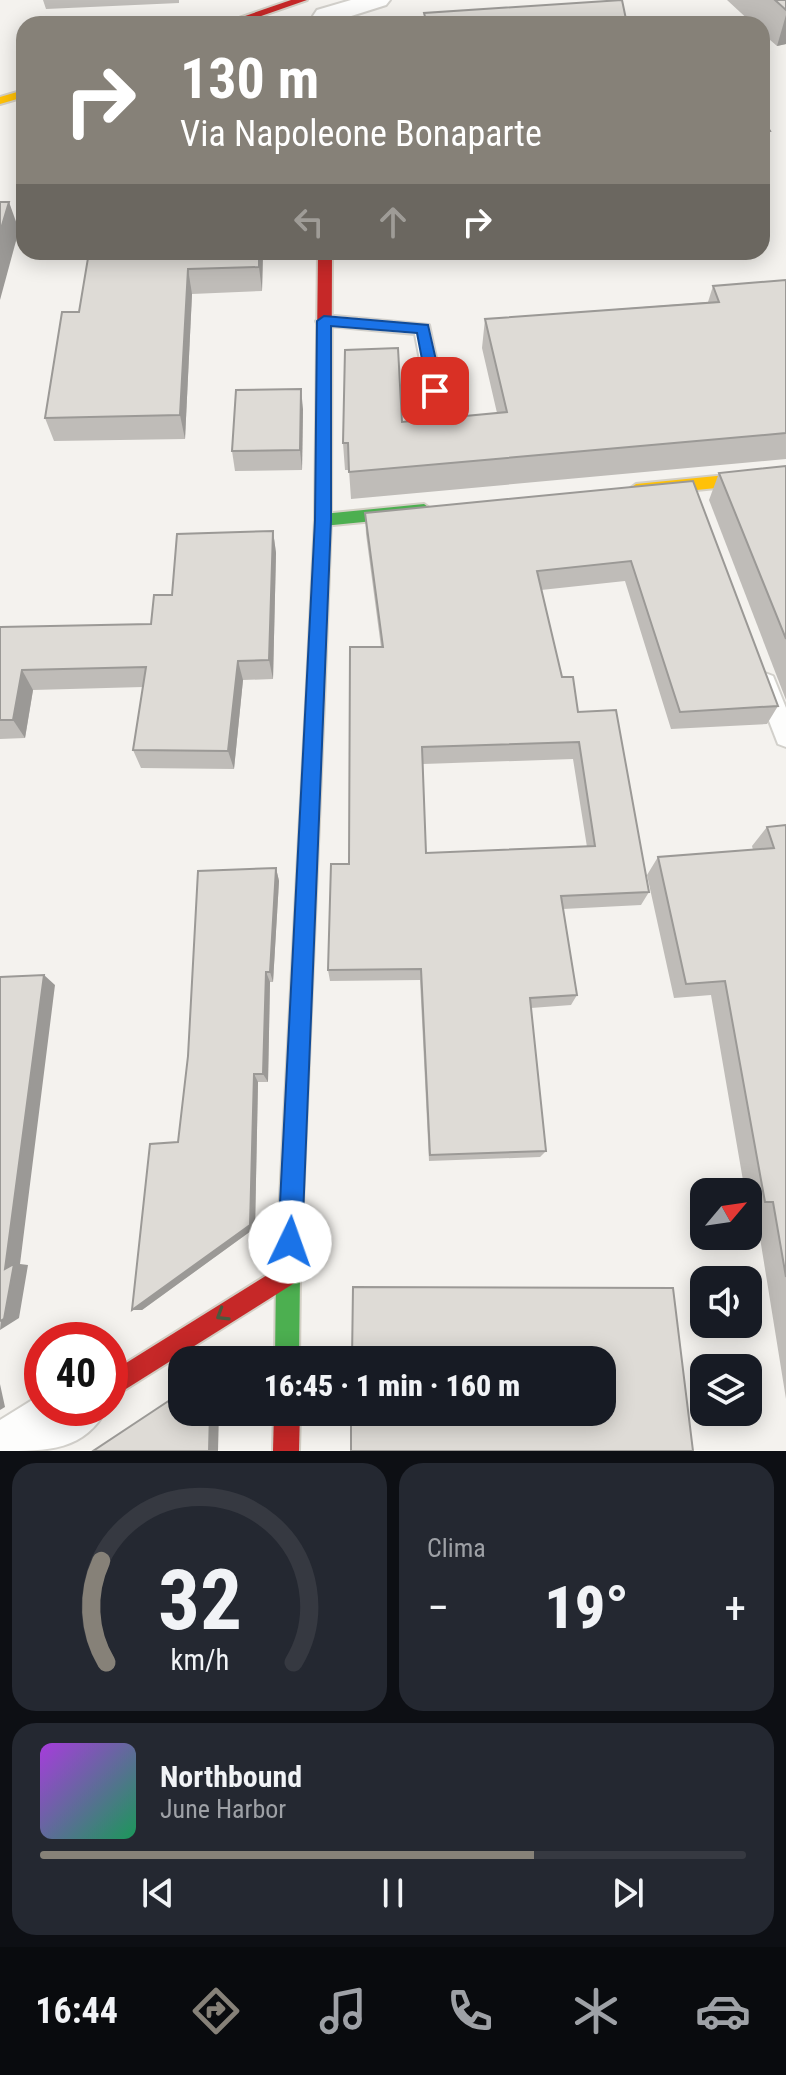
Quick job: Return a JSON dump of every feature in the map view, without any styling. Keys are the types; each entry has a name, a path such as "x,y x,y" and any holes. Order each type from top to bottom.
{"street":[{"path":"252,16 302,0"},
{"path":"327,13 377,0"},
{"path":"287,1346 323,520 325,260"},
{"path":"615,492 694,493 786,475"},
{"path":"323,520 445,508"},
{"path":"128,1376 288,1274"},
{"path":"8,1451 48,1426"},
{"path":"286,1451 287,1426"}],"lane":[{"path":"324,321 423,329 441,423"},
{"path":"758,663 786,737"}],"building":[{"path":"622,0 625,16 425,16 424,13"},
{"path":"775,0 786,0 786,10"},
{"path":"0,202 9,202 0,232"},
{"path":"88,260 259,260 259,267 188,269 180,415 45,418 62,312 79,312"},
{"path":"786,280 786,433 349,472 348,443 343,443 345,350 398,348 402,422 507,412 485,319 719,302 713,286"},
{"path":"301,389 300,450 232,451 236,390"},
{"path":"786,466 786,639 719,473"},
{"path":"693,481 778,706 680,712 631,561 537,571 562,677 573,677 578,712 616,710 649,892 561,896 577,995 530,998 546,1151 430,1155 421,969 328,970 331,864 349,864 350,647 383,647 365,513","holes":["579,742 595,846 426,853 422,747"]},
{"path":"273,531 269,660 238,661 228,751 133,750 146,667 22,670 13,720 0,720 0,627 151,624 154,595 172,595 177,534"},
{"path":"786,825 786,1277 773,1202 765,1202 725,981 686,984 658,857 774,848 767,827"},
{"path":"276,868 270,972 266,972 263,1074 254,1074 250,1225 132,1310 150,1144 178,1142 188,1056 198,871"},
{"path":"44,975 5,1269 14,1264 4,1319 0,1321 0,977"},
{"path":"353,1287 673,1288 693,1451 351,1451 351,1426 616,1426 616,1346 352,1346"},
{"path":"168,1401 168,1426 210,1426 209,1451 93,1451"}],"traffic: fast":[{"path":"323,520 424,510"},
{"path":"287,1346 315,703"}],"traffic: slow":[{"path":"0,101 16,96"},
{"path":"636,490 786,475"}],"traffic: jam":[{"path":"252,16 302,0"},
{"path":"315,703 323,520 325,260"},
{"path":"128,1376 288,1274"},
{"path":"286,1451 287,1426"}],"route":[{"path":"290,1242 323,520 324,321 423,329 435,391"}]}
